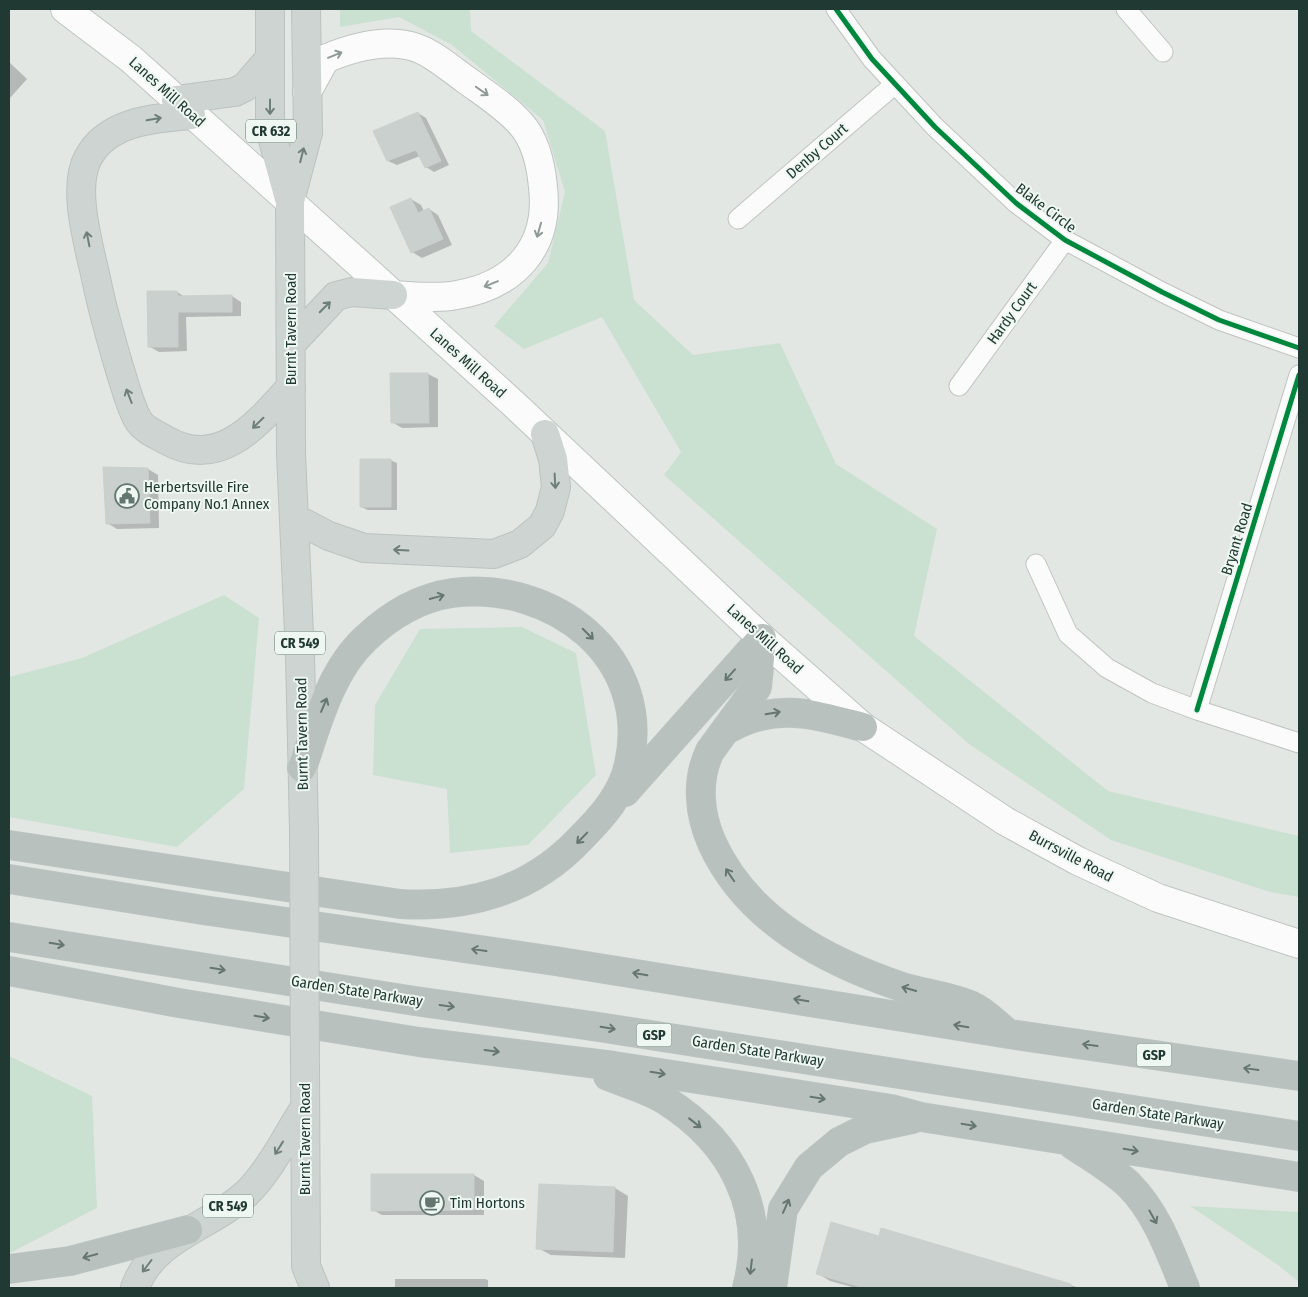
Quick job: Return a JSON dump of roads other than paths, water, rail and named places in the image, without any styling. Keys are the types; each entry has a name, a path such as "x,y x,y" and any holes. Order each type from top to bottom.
{"highway":[{"path":"302,768 318,720 338,674 364,639 399,612 424,600 451,594 496,593 525,598 554,609 583,629 606,652 619,675 628,699 632,732 630,765 623,783 606,813"},
{"path":"762,638 758,687 706,761 700,791 707,832 718,855 745,895 793,937 842,964 903,987 972,1006 1009,1034"},
{"path":"9,845 390,902 431,906 463,902 505,891 545,870 570,850 606,813 762,638"},
{"path":"728,729 746,719 785,711 814,714 863,727"},
{"name":"GSP","path":"9,879 212,912 555,961 1009,1034 1299,1076"},
{"name":"Garden State Parkway","path":"9,937 1299,1136"},
{"path":"9,971 179,1003 419,1042 575,1062 891,1109 921,1117 1299,1177"},
{"path":"9,987 179,1003"},
{"path":"575,1062 664,1099 702,1128 730,1159 748,1201 754,1236 752,1269 747,1288"},
{"path":"772,1288 783,1209 809,1167 839,1142 865,1129 921,1117"},
{"path":"1065,1140 1128,1185 1148,1208 1161,1231 1185,1288"},
{"path":"9,1269 70,1261 188,1230"}],"main road":[{"name":"Lanes Mill Road","path":"65,9 131,59 365,269 545,434 762,638 863,727"},
{"name":"Burnt Tavern Road","path":"270,9 270,129 290,202 291,387 304,831 305,1106 310,1277"},
{"name":"Burnt Tavern Road","path":"290,202 308,133 306,9"},
{"name":"CR 549","path":"307,92 325,59 356,48 390,43 409,45 434,58 495,100 522,124 534,146 542,169 543,216 536,241 516,271 486,286 457,295 432,297 393,295"},
{"path":"270,58 245,87 235,92 137,122 114,132 99,142 88,157 82,172 82,208 101,303 126,388 139,422 172,443 191,450 217,448 234,441 256,426 291,387"},
{"path":"292,343 336,296 352,292 393,295"},
{"path":"294,518 329,536 364,548 494,554 520,544 542,526 550,511 556,487 553,458 545,434"},
{"name":"Burrsville Road","path":"863,727 1005,821 1078,861 1158,898 1299,944"},
{"name":"CR 549","path":"135,1288 144,1268 156,1256 188,1230 220,1212 247,1193 264,1172 305,1106"}],"street":[{"name":"Blake Circle","path":"836,9 872,59 935,127 1016,203 1065,240 1219,320 1299,348"},
{"path":"1126,9 1163,52"},
{"name":"Denby Court","path":"738,219 895,84"},
{"name":"Hardy Court","path":"959,386 1065,240"},
{"name":"Bryant Road","path":"1198,710 1299,375"},
{"path":"1036,564 1068,634 1107,668 1152,693 1299,743"}],"place":[{"name":"Herbertsville Fire Company No.1 Annex","path":"127,496"},
{"name":"Tim Hortons","path":"432,1203"}]}
